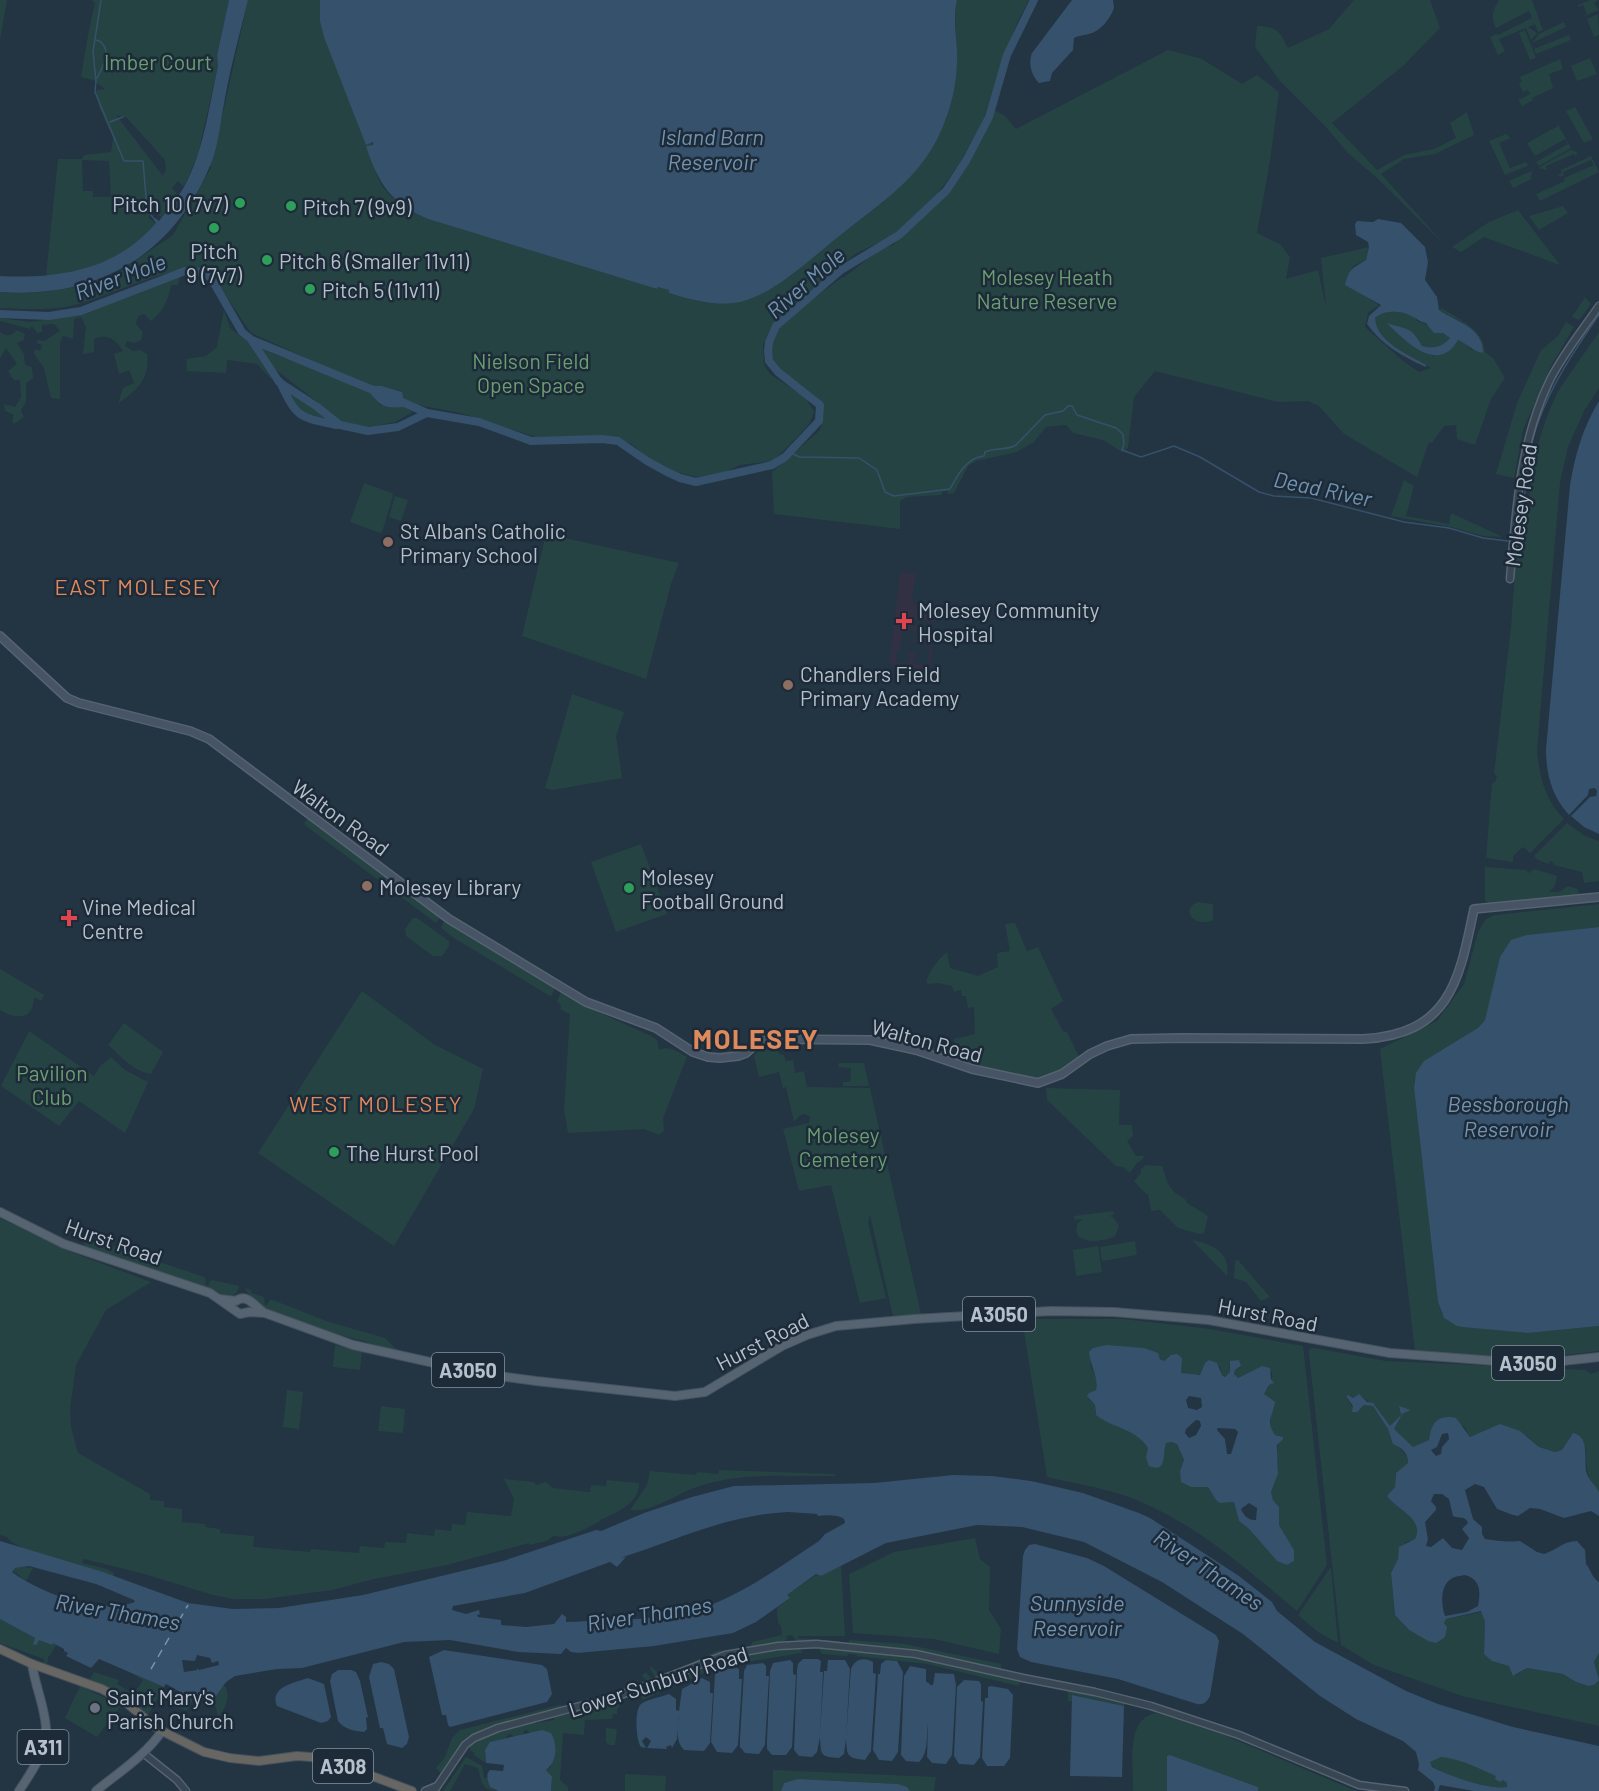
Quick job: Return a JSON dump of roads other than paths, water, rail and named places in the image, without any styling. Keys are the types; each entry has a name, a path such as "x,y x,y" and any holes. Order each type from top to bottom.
{"highway":[{"name":"A308","path":"0,1649 32,1665 110,1693 124,1701 162,1731 216,1755 259,1761 297,1756 317,1758 412,1791"}],"main road":[{"name":"Walton Road","path":"0,636 58,692 70,700 209,738 277,791 471,933 586,1002 660,1030 693,1052 708,1057 738,1056 765,1039 858,1038 904,1047 972,1069 1038,1083 1056,1078 1090,1054 1131,1039 1363,1039 1387,1037 1417,1026 1432,1015 1448,996 1461,969 1474,909 1599,897"},
{"name":"Hurst Road","path":"0,1212 64,1244 219,1298 236,1301"},
{"name":"Hurst Road","path":"219,1298 235,1310"},
{"path":"241,1298 249,1300 251,1306 249,1312 242,1315 235,1310 236,1301 241,1298"},
{"name":"Hurst Road","path":"249,1300 265,1313"},
{"name":"Hurst Road","path":"249,1312 265,1313 353,1346 484,1374 536,1382 675,1396 705,1392 782,1346 807,1335 848,1324 1051,1311 1114,1312 1209,1320 1356,1349 1390,1353 1536,1364 1599,1357"},
{"name":"A311","path":"20,1791 39,1757 46,1738 46,1723 34,1681 32,1665"},
{"path":"96,1791 154,1743 162,1731"}],"street":[{"name":"Molesey Road","path":"1510,579 1519,482 1530,432 1550,381 1566,352 1599,306"},
{"name":"Lower Sunbury Road","path":"426,1791 436,1788 465,1745 482,1734 498,1728 621,1695 725,1655 778,1646 837,1645 916,1654 1065,1685 1151,1706 1250,1739 1347,1781 1367,1787 1406,1791"},
{"path":"143,1753 177,1780 186,1791"}],"water":[{"path":"229,0 248,0 230,73 216,146 212,161 196,194 177,222 155,245 129,264 101,278 70,288 36,292 0,292 0,276 43,276 85,268 123,252 156,223 155,218 159,221 184,187 196,159 209,112 218,66 217,55"},
{"name":"Island Barn Reservoir","path":"320,0 957,0 956,77 948,113 935,143 927,157 904,183 781,283 740,302 713,303 678,296 669,293 669,290 658,287 657,289 428,219 404,206 388,191 371,159 366,146 373,145 373,142 366,145 324,37 320,21"},
{"path":"1072,0 1113,0 1114,8 1097,30 1074,38 1073,50 1052,73 1050,81 1039,83 1031,69 1032,53"},
{"path":"1378,219 1401,223 1425,247 1428,262 1425,280 1437,297 1439,310 1474,331 1482,344 1483,353 1458,340 1450,350 1441,355 1431,355 1412,346 1387,323 1411,331 1422,346 1438,346 1450,338 1443,333 1434,333 1426,323 1404,313 1388,312 1375,318 1381,334 1387,341 1426,367 1393,350 1367,324 1369,316 1381,305 1345,285 1352,269 1366,260 1369,247 1368,242 1356,235 1355,224 1357,221 1373,222"},
{"path":"368,386 382,386 402,392 404,407 382,405 367,389"},
{"path":"1599,401 1599,834 1584,827 1571,816 1590,797 1596,796 1597,791 1595,788 1589,789 1588,795 1569,815 1551,785 1546,749 1570,485 1580,442"},
{"name":"Bessborough Reservoir","path":"1599,927 1599,1326 1528,1333 1457,1326 1444,1318 1438,1302 1414,1088 1416,1073 1424,1061 1478,1028 1485,1020 1500,957 1511,940 1527,935"},
{"path":"1107,1345 1144,1348 1158,1353 1160,1359 1164,1361 1171,1355 1177,1354 1182,1358 1181,1373 1200,1375 1205,1363 1209,1360 1217,1363 1225,1377 1230,1372 1230,1361 1239,1360 1241,1366 1235,1370 1234,1374 1238,1378 1262,1366 1270,1368 1271,1379 1274,1383 1269,1385 1264,1394 1275,1402 1270,1421 1272,1429 1275,1435 1283,1437 1277,1445 1278,1474 1271,1492 1273,1500 1279,1507 1279,1525 1294,1550 1294,1561 1287,1565 1285,1562 1286,1565 1277,1561 1239,1521 1234,1502 1220,1503 1208,1487 1191,1487 1181,1482 1180,1471 1184,1460 1177,1444 1166,1443 1162,1465 1155,1468 1149,1466 1146,1457 1148,1448 1143,1441 1131,1432 1096,1415 1095,1405 1087,1396 1096,1390 1097,1385 1089,1352 1093,1348","holes":["1189,1396 1201,1398 1202,1407 1197,1410 1188,1408 1186,1400","1196,1420 1200,1421 1201,1426 1196,1435 1189,1438 1185,1433 1186,1429","1218,1428 1235,1429 1238,1432 1231,1454 1227,1454 1225,1439 1217,1430","1249,1503 1257,1508 1256,1520 1251,1520 1241,1509"]},
{"path":"1359,1394 1367,1402 1373,1403 1390,1426 1401,1415 1399,1406 1411,1410 1402,1414 1394,1429 1413,1447 1429,1440 1436,1421 1444,1417 1456,1418 1470,1437 1500,1424 1520,1431 1539,1447 1555,1452 1562,1450 1573,1433 1582,1439 1586,1471 1599,1492 1599,1516 1591,1511 1564,1518 1540,1509 1530,1508 1518,1516 1497,1509 1484,1487 1475,1484 1465,1490 1473,1519 1482,1527 1485,1539 1520,1541 1544,1554 1572,1541 1577,1541 1585,1550 1586,1564 1599,1582 1599,1653 1594,1662 1599,1680 1594,1685 1588,1686 1576,1682 1563,1674 1527,1668 1513,1676 1509,1666 1492,1661 1484,1654 1485,1622 1481,1611 1446,1619 1445,1637 1436,1643 1409,1630 1395,1615 1391,1573 1398,1559 1399,1547 1415,1539 1417,1532 1413,1520 1387,1496 1395,1487 1396,1473 1408,1463 1408,1460 1404,1451 1393,1444 1388,1429 1373,1406 1364,1405 1357,1412 1352,1412 1353,1406 1346,1396 1353,1398","holes":["1448,1433 1449,1439 1442,1447 1441,1454 1436,1456 1431,1450 1437,1447 1442,1434","1434,1494 1442,1494 1449,1499 1453,1516 1464,1518 1467,1521 1468,1523 1462,1529 1469,1538 1462,1550 1452,1548 1443,1538 1431,1547 1426,1546 1428,1539 1425,1522 1436,1510 1431,1501","1465,1575 1474,1579 1479,1591 1478,1606 1467,1612 1445,1616 1443,1591 1447,1582"]},
{"name":"River Thames","path":"953,1475 992,1476 1031,1481 1083,1493 1139,1513 1239,1576 1272,1602 1277,1611 1315,1642 1406,1691 1438,1704 1513,1727 1599,1746 1599,1791 1474,1791 1440,1785 1438,1791 1434,1791 1433,1782 1418,1770 1416,1752 1403,1741 1356,1719 1320,1696 1243,1634 1162,1582 1084,1542 1022,1527 977,1525 886,1543 821,1576 816,1574 787,1595 790,1598 756,1622 733,1633 654,1646 578,1653 566,1648 561,1654 518,1652 450,1640 404,1642 302,1668 277,1669 235,1676 226,1682 214,1699 182,1693 166,1684 164,1687 99,1659 91,1668 66,1656 68,1653 64,1649 53,1643 52,1645 39,1640 36,1645 33,1644 35,1638 0,1619 0,1541 103,1572 188,1603 233,1609 279,1608 363,1595 503,1561 596,1530 601,1531 644,1513 692,1497 734,1486 874,1483","holes":["788,1512 827,1515 841,1517 845,1523 825,1534 819,1541 779,1568 723,1600 673,1615 566,1622 566,1617 562,1614 554,1624 526,1627 501,1625 501,1620 478,1617 479,1610 466,1614 452,1610 453,1606 525,1593 610,1562 617,1567 626,1557 620,1558 702,1529 766,1514","29,1566 96,1584 135,1602 105,1606 71,1600 24,1580 12,1572 15,1568","197,1655 210,1658 212,1663 218,1661 219,1665 184,1672 182,1660 195,1661","1441,1757 1462,1762 1496,1776 1495,1779 1500,1782 1503,1780 1507,1783 1507,1787 1490,1786 1458,1778 1432,1767 1430,1762"]},
{"name":"Sunnyside Reservoir","path":"1035,1544 1087,1558 1104,1566 1216,1635 1219,1641 1210,1696 1206,1701 1197,1704 1118,1679 1031,1662 1020,1657 1017,1649 1023,1556 1029,1545"},
{"path":"444,1650 542,1665 547,1669 552,1694 547,1702 450,1727 446,1715 442,1715 429,1657"},
{"path":"803,1659 821,1661 820,1672 823,1672 820,1735 824,1671 827,1671 828,1660 845,1660 850,1669 846,1738 851,1669 860,1660 873,1662 873,1673 876,1674 871,1751 865,1760 849,1755 846,1739 844,1754 839,1758 823,1754 820,1737 817,1752 812,1757 799,1756 794,1750 797,1670 798,1664"},
{"path":"790,1660 793,1663 793,1674 796,1675 792,1747 786,1755 772,1755 767,1749 770,1671 773,1663"},
{"path":"886,1660 897,1661 903,1672 898,1752 892,1761 879,1760 873,1750 878,1674 880,1674 881,1664"},
{"path":"381,1662 389,1664 394,1669 409,1737 407,1744 402,1748 387,1744 383,1728 380,1728 369,1677 373,1664"},
{"path":"763,1663 766,1666 766,1676 769,1676 765,1745 759,1754 745,1753 740,1747 744,1671 747,1665"},
{"path":"910,1666 926,1669 926,1682 930,1685 933,1685 935,1673 954,1674 956,1685 952,1755 946,1764 932,1763 927,1757 928,1724 926,1749 919,1762 906,1761 901,1755 904,1676"},
{"path":"737,1668 739,1679 742,1679 738,1745 732,1753 717,1752 711,1742 715,1674 718,1670"},
{"path":"338,1670 356,1672 360,1681 368,1717 366,1718 367,1729 364,1732 349,1729 338,1721 330,1681 332,1674"},
{"path":"308,1678 324,1684 331,1717 328,1721 321,1723 277,1706 276,1694 280,1690"},
{"path":"702,1678 710,1682 710,1693 713,1693 710,1743 704,1751 684,1750 681,1746 678,1737 679,1713 677,1739 672,1748 671,1745 666,1747 667,1749 647,1748 651,1741 646,1737 642,1741 646,1748 641,1747 636,1726 637,1712 641,1704 669,1694 676,1699 676,1710 679,1711 682,1689"},
{"path":"964,1680 979,1681 981,1684 981,1701 983,1702 980,1757 974,1765 959,1764 954,1756 957,1687"},
{"path":"988,1687 1008,1689 1013,1695 1010,1758 1004,1766 987,1766 982,1758 985,1698 988,1698"},
{"path":"1072,1695 1124,1706 1122,1777 1070,1776"},
{"path":"542,1730 551,1733 555,1743 554,1758 546,1770 552,1777 551,1791 499,1791 490,1787 488,1772 490,1770 503,1771 504,1765 486,1763 485,1750 490,1742"},
{"path":"1170,1755 1258,1787 1258,1791 1167,1791 1167,1756"},
{"path":"798,1779 898,1784 907,1787 910,1791 781,1791 784,1783"}],"waterway":[{"path":"101,0 93,52 95,92 124,161 143,161 147,210 155,220"},
{"name":"River Mole","path":"395,399 427,413 479,422 531,441 602,439 618,441 667,472 696,482 772,465 785,457 819,421 820,405 778,372 769,361 769,342 776,326 841,270 899,235 946,191 966,161 989,117 1007,55 1034,0"},
{"path":"96,40 101,42 106,51 104,64 97,78"},
{"path":"110,122 123,117"},
{"name":"River Mole","path":"0,314 49,316 81,311 185,271 202,272 211,278 242,332 252,340 378,392"},
{"name":"Dead River","path":"1517,542 1522,522 1529,455 1540,417 1566,364 1599,315"},
{"name":"River Mole","path":"252,341 279,382 340,425 368,431 398,427 427,413"},
{"path":"280,382 291,403 300,414 336,425"},
{"name":"Dead River","path":"790,452 799,457 859,458 877,470 885,492 894,496 950,489 963,468 972,460 984,456 985,452 1016,445 1045,415 1063,411 1068,406 1072,406 1077,415 1116,428 1123,434 1122,450 1141,457 1174,446 1200,457 1259,492 1274,496 1311,498 1404,522 1449,528 1483,538 1508,541"}],"place":[{"name":"Pitch 10 (7v7)","path":"240,203"},
{"name":"Pitch 7 (9v9)","path":"291,206"},
{"name":"Pitch 9 (7v7)","path":"214,228"},
{"name":"Pitch 6 (Smaller 11v11)","path":"267,260"},
{"name":"Pitch 5 (11v11)","path":"310,289"},
{"name":"St Alban's Catholic Primary School","path":"388,542"},
{"name":"Molesey Community Hospital","path":"904,621"},
{"name":"Chandlers Field Primary Academy","path":"788,685"},
{"name":"Molesey Library","path":"367,886"},
{"name":"Molesey Football Ground","path":"629,888"},
{"name":"Vine Medical Centre","path":"69,918"},
{"name":"The Hurst Pool","path":"334,1152"},
{"name":"Saint Mary's Parish Church","path":"95,1708"}],"district":[{"name":"EAST MOLESEY","path":"138,586"},
{"name":"MOLESEY","path":"756,1038"},
{"name":"WEST MOLESEY","path":"376,1103"}],"park label":[{"name":"Imber Court","path":"158,61"},
{"name":"Molesey Heath Nature Reserve","path":"1047,288"},
{"name":"Nielson Field Open Space","path":"531,372"},
{"name":"Pavilion Club","path":"52,1084"},
{"name":"Molesey Cemetery","path":"843,1146"}]}
